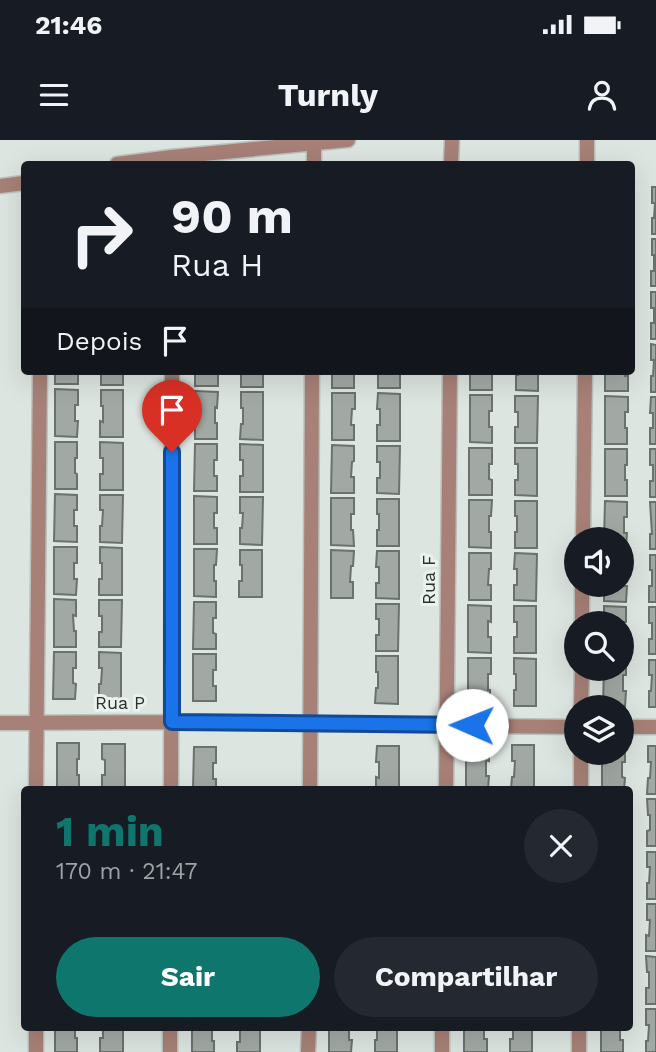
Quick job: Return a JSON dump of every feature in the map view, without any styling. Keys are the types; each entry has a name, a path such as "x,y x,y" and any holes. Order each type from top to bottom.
{"street":[{"path":"172,161 314,141 348,140"},
{"path":"452,140 452,161"},
{"path":"587,140 587,161"},
{"path":"314,141 314,161"},
{"path":"0,186 21,183"},
{"path":"36,786 40,375"},
{"path":"171,786 172,375"},
{"path":"310,786 312,375"},
{"name":"Rua F","path":"446,786 450,375"},
{"path":"583,527 585,375"},
{"name":"Rua P","path":"0,723 172,722 564,727"},
{"path":"634,727 656,727"},
{"path":"581,765 581,786"},
{"path":"36,1031 36,1052"},
{"path":"170,1031 170,1052"},
{"path":"308,1052 309,1031"},
{"path":"442,1031 442,1052"},
{"path":"579,1031 579,1052"}],"building":[{"path":"652,187 656,187 656,234 652,234 655,203 652,203"},
{"path":"652,239 656,239 656,286 651,286 651,271 654,271"},
{"path":"651,292 656,292 656,339 651,339 654,308 651,308"},
{"path":"651,344 656,345 656,392 651,392 654,360 651,360"},
{"path":"55,375 78,375 78,384 55,384"},
{"path":"101,375 123,375 123,385 101,385"},
{"path":"195,375 218,375 218,386 195,386"},
{"path":"241,375 263,375 263,387 241,387"},
{"path":"332,375 354,375 354,388 332,388"},
{"path":"378,375 400,375 400,388 378,388"},
{"path":"470,375 492,375 492,390 470,390"},
{"path":"516,375 538,375 538,391 516,390"},
{"path":"605,375 628,376 628,391 605,391"},
{"path":"55,389 78,390 78,405 75,405 77,437 55,436"},
{"path":"101,390 123,390 123,437 100,437 100,421 103,422"},
{"path":"195,391 218,392 217,408 215,407 217,439 195,439"},
{"path":"241,392 263,392 263,440 240,439 243,424"},
{"path":"332,393 355,393 351,425 354,425 354,440 332,440"},
{"path":"378,393 400,394 400,441 377,441 377,425 380,425"},
{"path":"470,395 492,395 489,427 492,427 492,443 470,442"},
{"path":"515,396 538,396 537,443 515,443 518,412 515,412"},
{"path":"605,396 628,397 628,412 625,412 627,444 605,444"},
{"path":"651,397 656,397 656,444 650,444 650,428 653,428"},
{"path":"55,442 77,442 77,489 55,489"},
{"path":"100,442 123,443 123,490 100,490 103,458 100,458"},
{"path":"195,444 217,444 214,476 217,476 217,491 194,491"},
{"path":"240,444 263,445 263,492 240,492 243,460 240,460"},
{"path":"332,445 354,446 351,477 354,477 354,493 331,493"},
{"path":"377,446 400,446 399,494 377,493 380,462 377,462"},
{"path":"469,448 492,448 489,479 492,480 492,495 469,495"},
{"path":"515,448 537,448 537,496 515,495 518,464 515,464"},
{"path":"605,449 627,449 627,496 605,496"},
{"path":"650,449 656,449 656,497 650,497 653,465 650,465"},
{"path":"55,494 77,495 74,526 77,526 77,542 54,541"},
{"path":"100,495 123,495 122,543 100,542 103,510 100,510"},
{"path":"194,496 217,497 214,528 217,528 217,544 194,544"},
{"path":"240,497 263,497 262,545 240,544 243,513 240,513"},
{"path":"331,498 354,498 351,530 354,546 331,545"},
{"path":"377,499 399,499 399,546 377,546"},
{"path":"469,500 492,500 489,516 491,548 469,547"},
{"path":"515,501 537,501 537,548 515,548"},
{"path":"605,501 627,502 624,527 604,527"},
{"path":"650,502 656,502 656,549 650,549"},
{"path":"54,547 77,547 77,563 74,563 76,595 54,594"},
{"path":"100,547 122,548 122,595 99,595 99,579 102,579"},
{"path":"194,549 217,549 214,565 216,597 194,596"},
{"path":"240,550 262,550 262,597 239,597 239,581 242,581"},
{"path":"331,550 354,551 350,582 353,582 353,598 331,598"},
{"path":"377,551 399,551 399,599 376,598 376,583 379,583"},
{"path":"469,553 491,553 488,585 491,585 491,600 469,600"},
{"path":"515,553 537,554 536,601 514,600 514,585 517,585"},
{"path":"650,555 656,555 656,602 649,602 649,586 652,586"},
{"path":"604,597 626,597 626,602 604,601"},
{"path":"54,599 76,600 76,616 73,615 76,647 54,647"},
{"path":"99,600 122,600 121,647 99,647 102,616 99,616"},
{"path":"194,602 216,602 213,633 216,634 216,649 193,649"},
{"path":"376,604 399,604 398,651 376,651 379,619 376,619"},
{"path":"468,605 491,606 488,637 491,637 491,653 468,652"},
{"path":"514,606 536,606 536,653 514,653 517,622 514,622"},
{"path":"604,606 626,607 626,611 604,611"},
{"path":"649,607 656,607 656,654 649,654 652,623 649,623"},
{"path":"54,652 76,652 76,668 73,668 75,699 53,699"},
{"path":"99,652 121,653 121,700 99,700 102,668 99,668"},
{"path":"193,654 216,654 213,686 216,686 216,701 193,701"},
{"path":"376,656 398,656 398,704 375,703 378,688"},
{"path":"468,658 491,658 491,674 488,674 490,705 468,705"},
{"path":"514,658 536,659 536,706 514,706"},
{"path":"649,660 656,660 656,707 649,707 652,675 649,675"},
{"path":"604,681 623,681 626,695 603,695"},
{"path":"57,743 79,743 79,786 57,786"},
{"path":"102,744 125,744 125,786 102,786 105,760 102,759"},
{"path":"466,745 489,745 489,761 486,760 488,786 466,786"},
{"path":"512,745 534,745 534,786 511,786 515,761 512,761"},
{"path":"377,746 399,746 399,786 376,786 379,762 376,762"},
{"path":"648,746 656,746 656,794 647,794 651,762 648,762"},
{"path":"194,747 216,747 213,779 216,779 216,786 193,786"},
{"path":"602,765 622,765 624,786 602,786"},
{"path":"647,799 656,799 656,846 647,846 650,815"},
{"path":"647,852 656,852 656,899 647,899 650,867 647,867"},
{"path":"647,904 656,904 656,951 646,951 650,920 647,920"},
{"path":"646,956 656,957 656,1004 646,1004 649,972"},
{"path":"646,1009 656,1009 656,1052 646,1052 649,1025 646,1025"},
{"path":"55,1031 75,1031 77,1052 55,1052"},
{"path":"103,1031 123,1031 123,1052 100,1052 100,1038 103,1038"},
{"path":"192,1031 212,1031 214,1052 192,1052"},
{"path":"240,1031 260,1031 260,1052 237,1052 237,1042 240,1042"},
{"path":"329,1031 349,1031 349,1040 352,1040 351,1052 329,1052"},
{"path":"377,1031 397,1031 397,1052 375,1052"},
{"path":"464,1031 484,1031 487,1052 464,1052"},
{"path":"513,1031 532,1031 532,1052 510,1052 510,1039 513,1039"},
{"path":"601,1031 620,1031 623,1052 601,1052"}],"route":[{"path":"172,452 172,722 472,725"}]}
